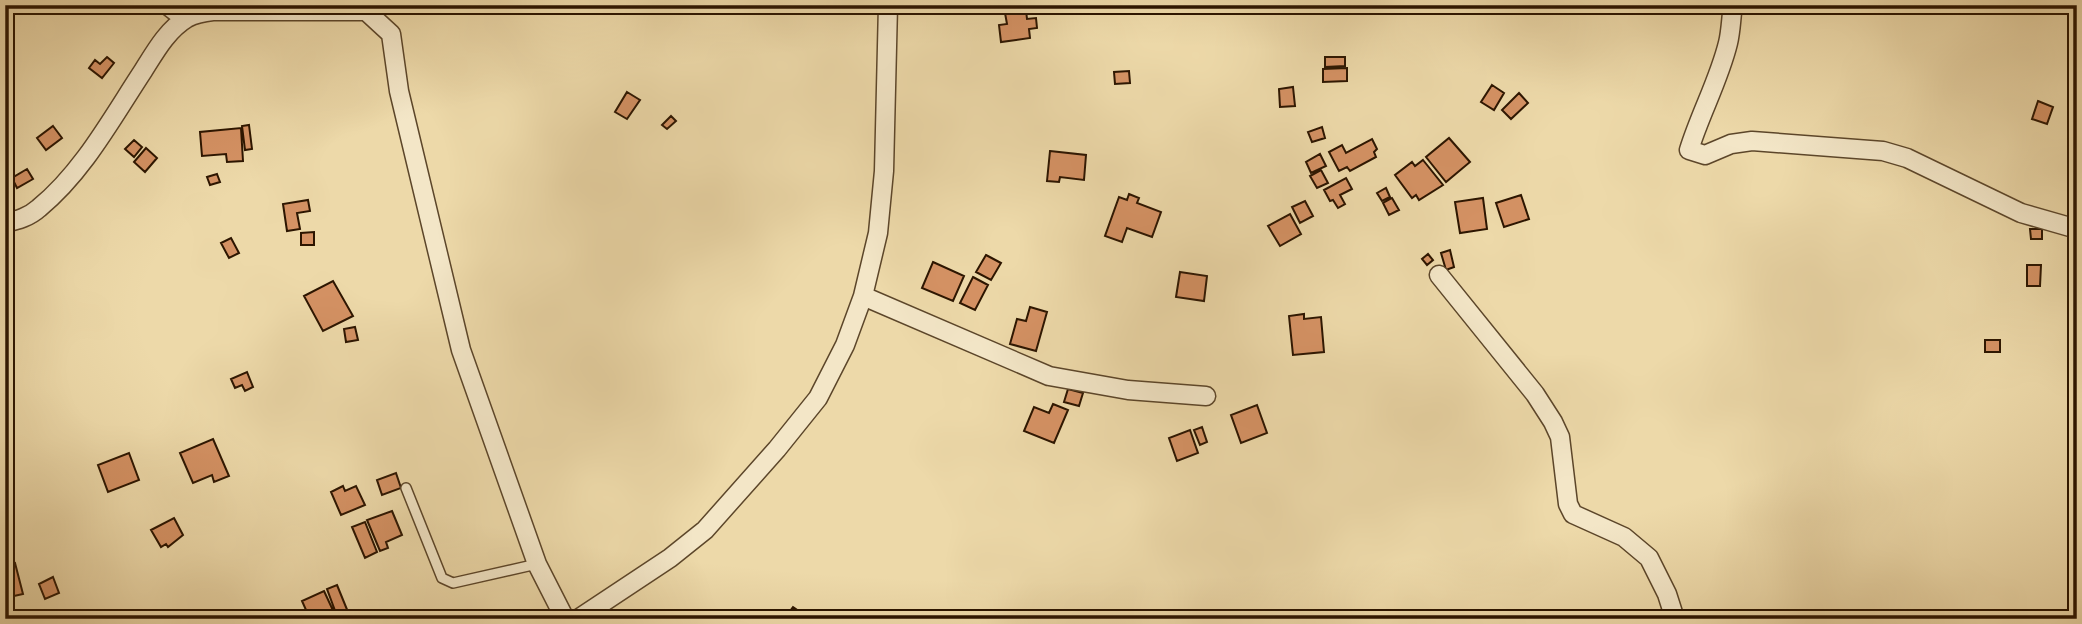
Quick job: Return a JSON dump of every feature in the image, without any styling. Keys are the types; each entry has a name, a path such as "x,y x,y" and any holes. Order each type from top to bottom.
{"street":[{"path":"167,5 184,19"},
{"path":"578,619 670,558 705,530 777,449 818,397 845,345 863,296 878,233 883,183 888,5"},
{"path":"1733,5 1728,44 1689,150 1705,155 1731,144 1752,141 1883,151 1907,158 2021,214 2077,229"},
{"path":"5,223 21,219 38,210 70,176 101,135 164,38 184,19 213,11 366,11 391,34 407,127 461,350 537,564 565,619"},
{"path":"1439,275 1535,394 1553,422 1560,437 1568,504 1573,514 1624,537 1649,558 1667,594 1675,619"},
{"path":"863,296 1049,376 1128,390 1206,396"}],"lane":[{"path":"406,488 442,578 453,583 537,564"}],"building":[{"path":"1026,10 1027,19 1036,18 1037,28 1029,29 1030,38 1001,42 999,25 1007,24 1005,13"},
{"path":"107,57 114,63 102,78 89,68 95,60 100,64"},
{"path":"1325,57 1345,57 1345,66 1325,67"},
{"path":"1347,68 1347,81 1323,82 1323,69"},
{"path":"1129,71 1130,83 1115,84 1114,72"},
{"path":"1492,85 1504,93 1494,110 1481,102"},
{"path":"1293,87 1295,106 1280,107 1279,89"},
{"path":"627,92 640,100 627,119 615,112"},
{"path":"1519,93 1528,103 1511,119 1502,110"},
{"path":"2038,101 2053,107 2047,124 2032,119"},
{"path":"671,116 676,121 667,129 662,125"},
{"path":"249,125 252,149 245,150 242,126"},
{"path":"53,126 62,138 46,150 37,138"},
{"path":"1322,127 1325,138 1312,142 1308,132"},
{"path":"241,128 243,161 227,162 226,154 202,156 200,132"},
{"path":"1449,138 1470,162 1446,182 1426,157"},
{"path":"1372,139 1377,149 1374,152 1376,157 1350,171 1347,167 1339,171 1329,152 1342,145 1346,153"},
{"path":"134,140 142,147 134,157 125,149"},
{"path":"146,148 157,158 145,172 134,162"},
{"path":"1050,151 1086,155 1084,180 1060,177 1059,182 1047,181"},
{"path":"1320,154 1326,166 1311,173 1306,162"},
{"path":"1423,160 1443,185 1419,200 1416,195 1412,198 1395,175 1412,162 1415,166"},
{"path":"27,169 33,179 17,188 12,178"},
{"path":"1321,170 1328,183 1317,188 1310,176"},
{"path":"217,174 220,182 210,185 207,177"},
{"path":"1346,178 1352,189 1340,195 1345,204 1338,208 1324,190"},
{"path":"1386,188 1390,197 1382,201 1377,193"},
{"path":"1129,194 1139,198 1137,203 1161,212 1152,237 1127,228 1122,242 1105,236 1119,197 1127,200"},
{"path":"1521,195 1529,219 1504,227 1496,203"},
{"path":"1392,198 1399,210 1389,215 1383,203"},
{"path":"1483,198 1487,229 1460,233 1455,202"},
{"path":"308,200 310,211 297,213 300,229 287,231 283,204"},
{"path":"1305,201 1313,216 1300,223 1292,207"},
{"path":"1290,214 1301,234 1280,246 1268,226"},
{"path":"2030,229 2042,229 2042,239 2031,239"},
{"path":"314,232 314,245 301,245 301,233"},
{"path":"231,238 239,253 229,258 221,243"},
{"path":"1450,250 1454,267 1446,270 1441,253"},
{"path":"1428,254 1433,260 1427,265 1422,259"},
{"path":"986,255 1001,263 991,280 976,272"},
{"path":"933,262 964,276 953,301 922,288"},
{"path":"2027,265 2041,265 2040,286 2027,286"},
{"path":"1180,272 1207,276 1204,301 1176,297"},
{"path":"973,277 988,285 975,310 960,303"},
{"path":"333,281 353,316 323,331 304,296"},
{"path":"1030,307 1047,312 1036,351 1010,344 1017,319 1026,321"},
{"path":"1304,314 1304,319 1321,317 1324,352 1293,355 1289,316"},
{"path":"355,327 358,340 346,342 344,329"},
{"path":"1985,340 2000,340 2000,352 1985,352"},
{"path":"247,372 253,387 245,391 242,385 235,388 231,379"},
{"path":"1068,389 1083,393 1079,406 1064,402"},
{"path":"1053,404 1068,410 1054,443 1024,431 1034,407 1049,413"},
{"path":"1257,405 1267,433 1241,443 1231,415"},
{"path":"1202,427 1207,442 1200,445 1194,430"},
{"path":"1190,430 1198,453 1177,461 1169,438"},
{"path":"213,439 229,476 214,482 212,475 193,483 180,453"},
{"path":"129,453 139,480 108,492 98,465"},
{"path":"396,473 401,488 382,495 377,480"},
{"path":"343,486 345,491 356,486 365,505 341,515 331,492"},
{"path":"392,511 402,535 386,542 388,548 380,551 367,520"},
{"path":"174,518 183,535 168,547 166,544 161,547 151,530"},
{"path":"365,522 377,552 365,558 352,527"},
{"path":"15,563 23,594 5,598 5,566"},
{"path":"53,577 59,593 45,599 39,584"},
{"path":"337,585 348,612 337,616 327,589"},
{"path":"324,591 337,619 310,619 302,601"},
{"path":"793,607 806,616 804,619 784,619"}]}
